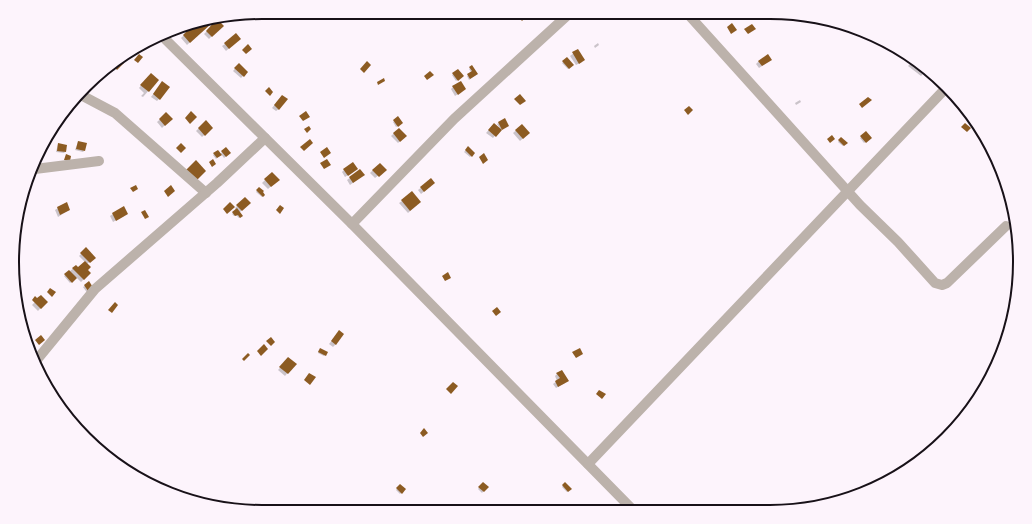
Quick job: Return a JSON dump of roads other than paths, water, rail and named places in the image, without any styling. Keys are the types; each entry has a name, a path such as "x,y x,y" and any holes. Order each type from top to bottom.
{"street":[{"path":"352,224 454,119 563,19"},
{"path":"692,19 848,191 898,242 935,283 942,285 947,282 1006,226"},
{"path":"165,39 352,224 628,505"},
{"path":"588,464 943,91"},
{"path":"84,97 115,113 206,193"},
{"path":"38,358 95,289 206,193 265,138"},
{"path":"37,169 99,161"}]}
